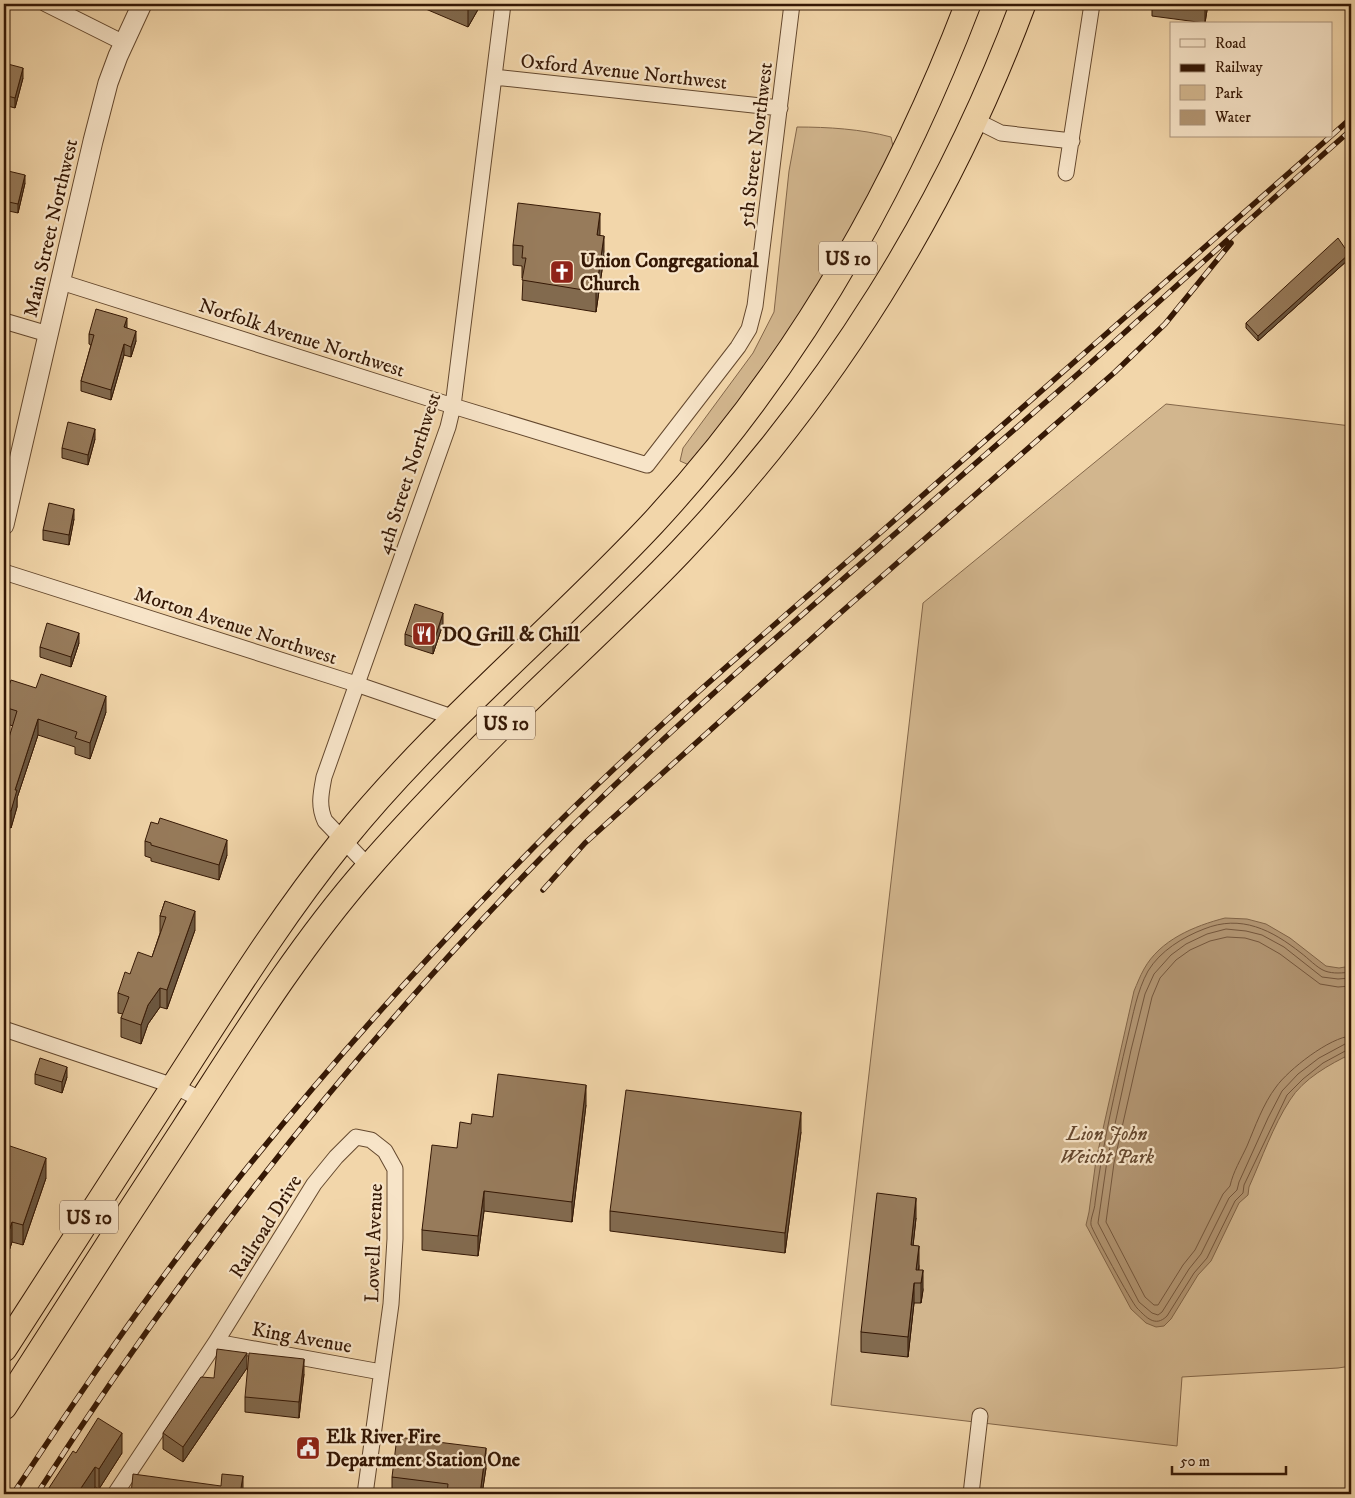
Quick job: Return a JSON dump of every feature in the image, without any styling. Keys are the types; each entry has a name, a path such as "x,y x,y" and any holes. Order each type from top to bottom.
{"highway":[{"name":"US 10","path":"4,1349 272,935 344,839 400,775 455,718 630,547 715,451 746,412 803,332 876,209 938,82 968,4"},
{"name":"US 10","path":"4,1407 239,1042 309,942 368,867 431,799 513,716 653,580 714,515 754,469 829,374 882,292 931,208 975,120 1023,4"}],"street":[{"path":"46,4 124,43"},
{"name":"Main Street Northwest","path":"4,521 108,83 142,4"},
{"name":"4th Street Northwest","path":"368,867 344,839 325,821 320,800 324,777 448,427 453,406 503,4"},
{"name":"5th Street Northwest","path":"647,465 738,347 749,329 755,306 792,4"},
{"path":"1066,173 1092,4"},
{"name":"Oxford Avenue Northwest","path":"494,77 780,108"},
{"path":"975,120 1001,133 1072,141"},
{"name":"Norfolk Avenue Northwest","path":"61,282 453,406 647,465"},
{"path":"4,322 48,334"},
{"name":"Morton Avenue Northwest","path":"4,572 356,684 455,718"},
{"path":"4,1029 174,1086 202,1100"},
{"name":"Railroad Drive","path":"115,1494 216,1342 314,1184 336,1157 356,1137"},
{"name":"Lowell Avenue","path":"356,1137 371,1140 385,1151 395,1169 395,1239 391,1304 381,1372"},
{"name":"King Avenue","path":"216,1342 381,1372"},
{"path":"365,1494 381,1372"},
{"path":"971,1494 980,1416"}],"green space":[{"path":"797,127 844,129 891,137 894,151 846,242 751,388 689,465 680,461 683,448 753,353 774,312 789,171"},
{"name":"Lion John Weicht Park","path":"1166,404 1351,426 1351,1366 1182,1377 1177,1446 831,1405 923,603"}],"water":[{"path":"1225,918 1247,919 1266,924 1290,938 1326,966 1339,968 1351,966 1351,1054 1326,1067 1295,1092 1278,1120 1249,1187 1248,1195 1239,1203 1211,1261 1198,1275 1171,1319 1164,1326 1156,1327 1146,1323 1131,1309 1086,1225 1096,1160 1134,991 1143,972 1151,959 1168,942 1190,930"}],"building":[{"path":"1173,4 1206,4 1205,8"},
{"path":"4,63 23,68 15,98 4,95"},
{"path":"4,170 25,175 18,204 4,201 6,192 4,191"},
{"name":"Union Congregational Church","path":"518,203 600,213 597,235 604,236 596,292 522,280 526,258 522,258 523,246 513,245"},
{"path":"1338,238 1349,254 1258,336 1246,323"},
{"path":"96,309 127,318 124,327 136,331 131,347 124,344 111,390 81,381 94,335 89,334"},
{"path":"68,422 95,429 88,455 62,448"},
{"path":"49,503 74,509 69,535 43,530"},
{"name":"DQ Grill & Chill","path":"415,604 443,613 433,644 405,634"},
{"path":"47,623 79,633 71,657 40,647"},
{"path":"41,674 106,696 90,743 75,738 77,732 38,719 15,790 17,790 11,811 7,810 4,818 4,754 17,711 4,707 4,700 11,680 36,688"},
{"path":"160,818 227,840 219,865 151,845 151,843 145,841 151,822 158,824"},
{"path":"165,901 195,911 167,990 160,988 148,1005 141,1025 121,1018 129,997 118,993 125,972 130,974 138,952 152,957 166,917 160,916"},
{"path":"4,938 7,939 4,950"},
{"path":"40,1058 67,1067 62,1082 35,1074"},
{"path":"498,1074 586,1085 572,1202 484,1191 478,1236 422,1230 432,1145 457,1148 460,1122 471,1124 472,1114 493,1117"},
{"path":"626,1090 801,1112 785,1233 610,1211"},
{"path":"4,1144 46,1158 23,1225 12,1222 9,1231 4,1229"},
{"path":"877,1193 916,1198 911,1245 919,1246 916,1270 923,1270 921,1283 914,1283 908,1337 861,1332"},
{"path":"217,1349 247,1353 183,1447 163,1433 201,1377 214,1378"},
{"path":"249,1353 304,1359 299,1402 245,1397"},
{"path":"98,1418 122,1433 99,1469 95,1467 77,1494 45,1494 73,1451 76,1453"},
{"path":"397,1437 486,1448 480,1494 447,1494 448,1484 392,1477"},
{"path":"133,1474 221,1486 222,1474 243,1476 240,1494 131,1494"}],"railway":[{"path":"1332,135 1351,118"},
{"path":"37,1494 151,1326 273,1163 403,1007 541,858 688,716 1078,374 1351,130"},
{"path":"13,1494 168,1270 259,1152 412,975 492,890 657,729 1329,138"},
{"path":"543,890 585,843 838,615 1115,372 1165,324 1231,243"}],"place":[{"name":"Union Congregational Church","path":"562,272"},
{"name":"DQ Grill & Chill","path":"424,634"},
{"name":"Elk River Fire Department Station One","path":"308,1448"}]}
